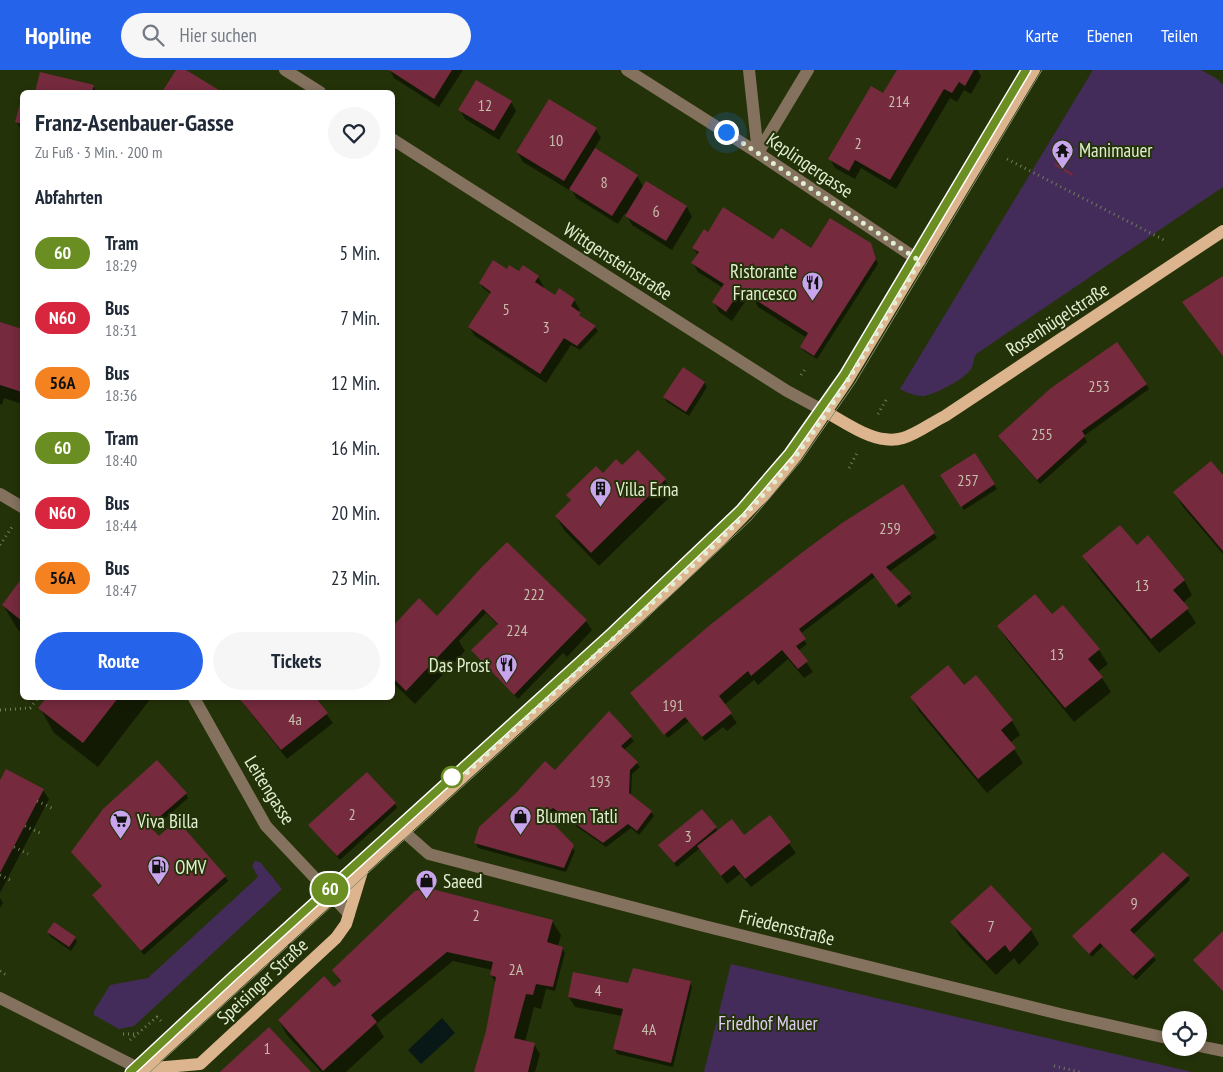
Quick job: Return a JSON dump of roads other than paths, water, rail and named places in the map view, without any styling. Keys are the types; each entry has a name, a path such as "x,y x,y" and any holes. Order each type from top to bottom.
{"main road":[{"name":"Speisinger Straße","path":"143,1071 719,541 778,478 796,456 847,381 1034,70"},
{"name":"Rosenhügelstraße","path":"826,412 877,438 895,440 910,435 945,416 1223,232"},
{"name":"Speisinger Straße","path":"143,1071 200,1064 336,938 346,924 363,868"}],"street":[{"path":"285,70 317,90"},
{"name":"Keplingergasse","path":"627,70 758,153 920,261"},
{"path":"749,70 758,153"},
{"path":"758,153 808,70"},
{"name":"Wittgensteinstraße","path":"395,141 777,385 826,412"},
{"path":"0,494 20,506"},
{"name":"Leitengasse","path":"195,700 266,826 349,914"},
{"name":"Friedensstraße","path":"403,831 428,854 714,929 1064,1015 1162,1037"},
{"path":"0,998 143,1071"},
{"path":"1207,1048 1223,1051"}],"tram line":[{"path":"130,1072 612,632 740,510 789,453 844,375 1026,70"},
{"name":"60","path":"130,1072 171,1032 612,632 740,510 789,453 844,375 1026,70"},
{"path":"150,1072 621,642 751,520 801,461 855,383 1042,70"}],"place":[{"name":"Manimauer","path":"1063,169"},
{"name":"Ristorante Francesco","path":"813,301"},
{"name":"Villa Erna","path":"600,508"},
{"name":"Das Prost","path":"506,684"},
{"name":"Blumen Tatli","path":"520,835"},
{"name":"Viva Billa","path":"121,840"},
{"name":"OMV","path":"159,886"},
{"name":"Saeed","path":"427,900"}],"park label":[{"name":"Friedhof Mauer","path":"768,1023"}]}
